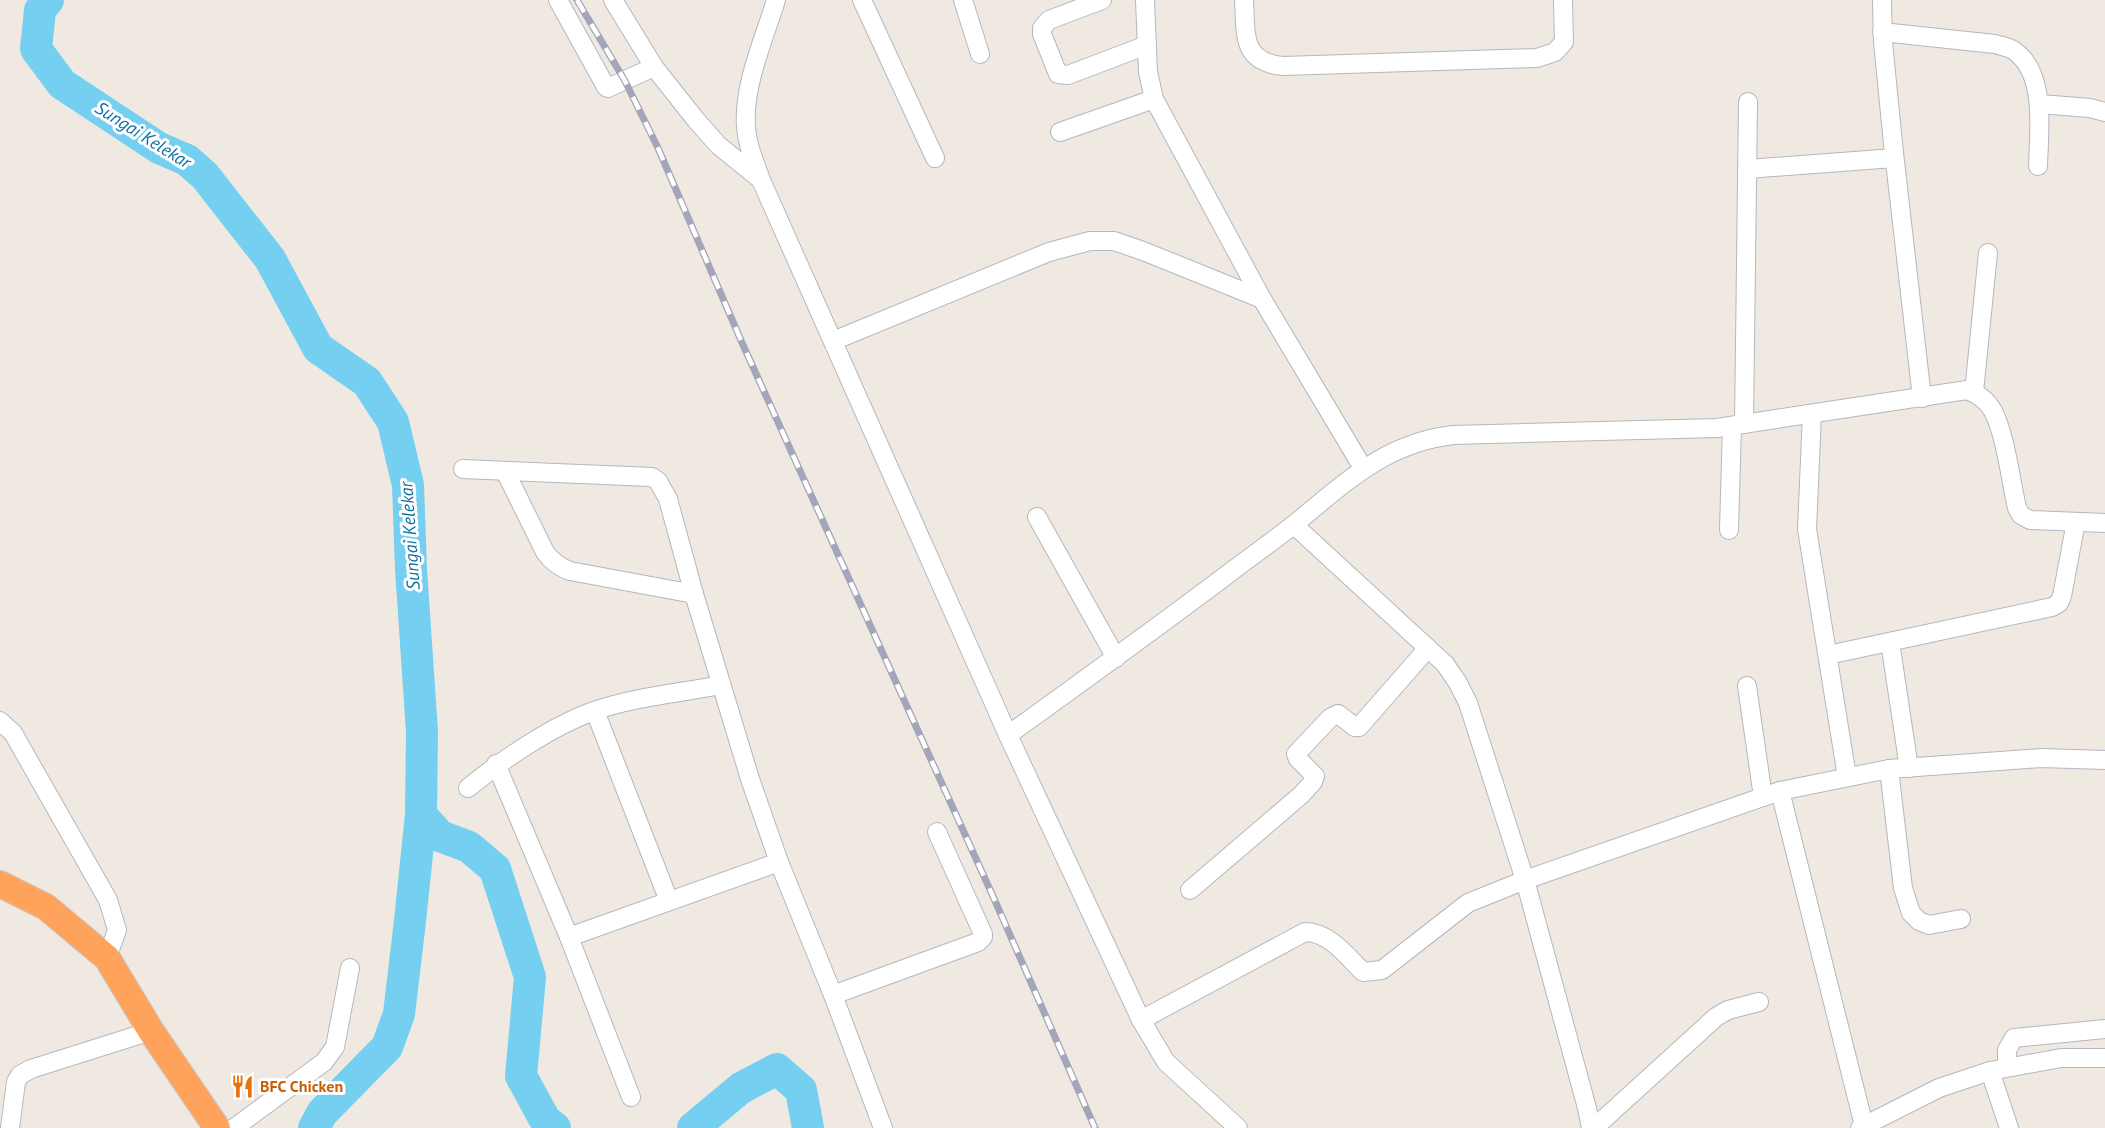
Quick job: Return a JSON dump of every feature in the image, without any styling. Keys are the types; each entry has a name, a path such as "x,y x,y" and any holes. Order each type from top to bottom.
{"highway":[{"path":"0,884 46,907 107,958 151,1031 217,1128"}],"street":[{"path":"558,0 606,87 654,67"},
{"path":"613,0 654,67 718,145 761,180"},
{"path":"776,0 748,91 746,126 751,153 761,180 1008,735 1141,1020 1166,1062 1238,1128"},
{"path":"862,0 935,158"},
{"path":"963,0 980,54"},
{"path":"1102,0 1044,24 1042,34 1058,74 1068,75 1147,45"},
{"path":"1145,0 1148,72 1154,99 1262,299 1363,468"},
{"path":"1244,0 1246,34 1250,47 1257,58 1268,65 1284,66 1537,58 1555,52 1564,42 1563,0"},
{"path":"1882,0 1882,32 1894,158 1922,398"},
{"path":"1882,32 1995,44 2011,49 2020,56 2028,66 2040,104 2038,166"},
{"path":"1060,132 1154,99"},
{"path":"1729,530 1738,425 1748,102"},
{"path":"2040,104 2090,108 2105,112"},
{"path":"1747,169 1894,158"},
{"path":"833,341 1049,252 1090,241 1114,241 1262,299"},
{"path":"1974,392 1988,253"},
{"path":"1008,735 1116,658 1294,525 1363,468 1414,443 1434,437 1717,428 1967,390 1983,398 1992,409 1998,422 2017,508 2021,515 2030,520 2105,523"},
{"path":"1812,414 1807,529 1847,777"},
{"path":"463,469 652,477 658,481 668,499 750,779 779,862 884,1128"},
{"path":"505,471 545,552 560,567 570,571 694,594"},
{"path":"1037,517 1116,658"},
{"path":"1828,655 2052,607 2062,596 2076,522"},
{"path":"1294,525 1445,664 1468,703 1525,880 1592,1128 1710,1021 1728,1010 1758,1002"},
{"path":"1890,642 1909,768"},
{"path":"1190,890 1301,795 1313,782 1315,776 1296,754 1330,718 1338,714 1355,727 1359,727 1428,648"},
{"path":"468,788 496,764 574,719 595,711 721,685"},
{"path":"1747,686 1771,794 1862,1127 1939,1088 1999,1069 2061,1058 2105,1058"},
{"path":"595,711 669,901"},
{"path":"0,721 14,733 108,900 117,930 107,958"},
{"path":"1141,1020 1305,932 1315,932 1326,937 1363,972 1382,970 1468,903 1525,880 1771,794 1889,769 2041,758 2105,760"},
{"path":"496,764 569,937 631,1097"},
{"path":"1889,769 1903,888 1911,913 1919,921 1929,925 1961,919"},
{"path":"833,995 978,942 983,937 937,832"},
{"path":"569,937 779,862"},
{"path":"234,1128 324,1062 331,1054 335,1047 350,968"},
{"path":"2009,1128 1999,1069 2014,1038 2105,1029"},
{"path":"10,1128 16,1082 24,1072 151,1031"}],"waterway":[{"name":"Sungai Kelekar","path":"48,0 40,10 36,49 62,84 159,148 187,160 205,176 270,259 318,348 367,382 393,422 408,485 422,732 421,815 399,1014 387,1047 322,1113 314,1128"},
{"path":"421,815 440,836 469,847 495,869 530,977 521,1076 545,1120 555,1128"},
{"path":"693,1128 741,1088 777,1069 801,1090 808,1128"}],"railway":[{"path":"577,0 625,81 658,148 743,345 992,894 1095,1128"}],"place":[{"name":"BFC Chicken","path":"242,1086"}]}
